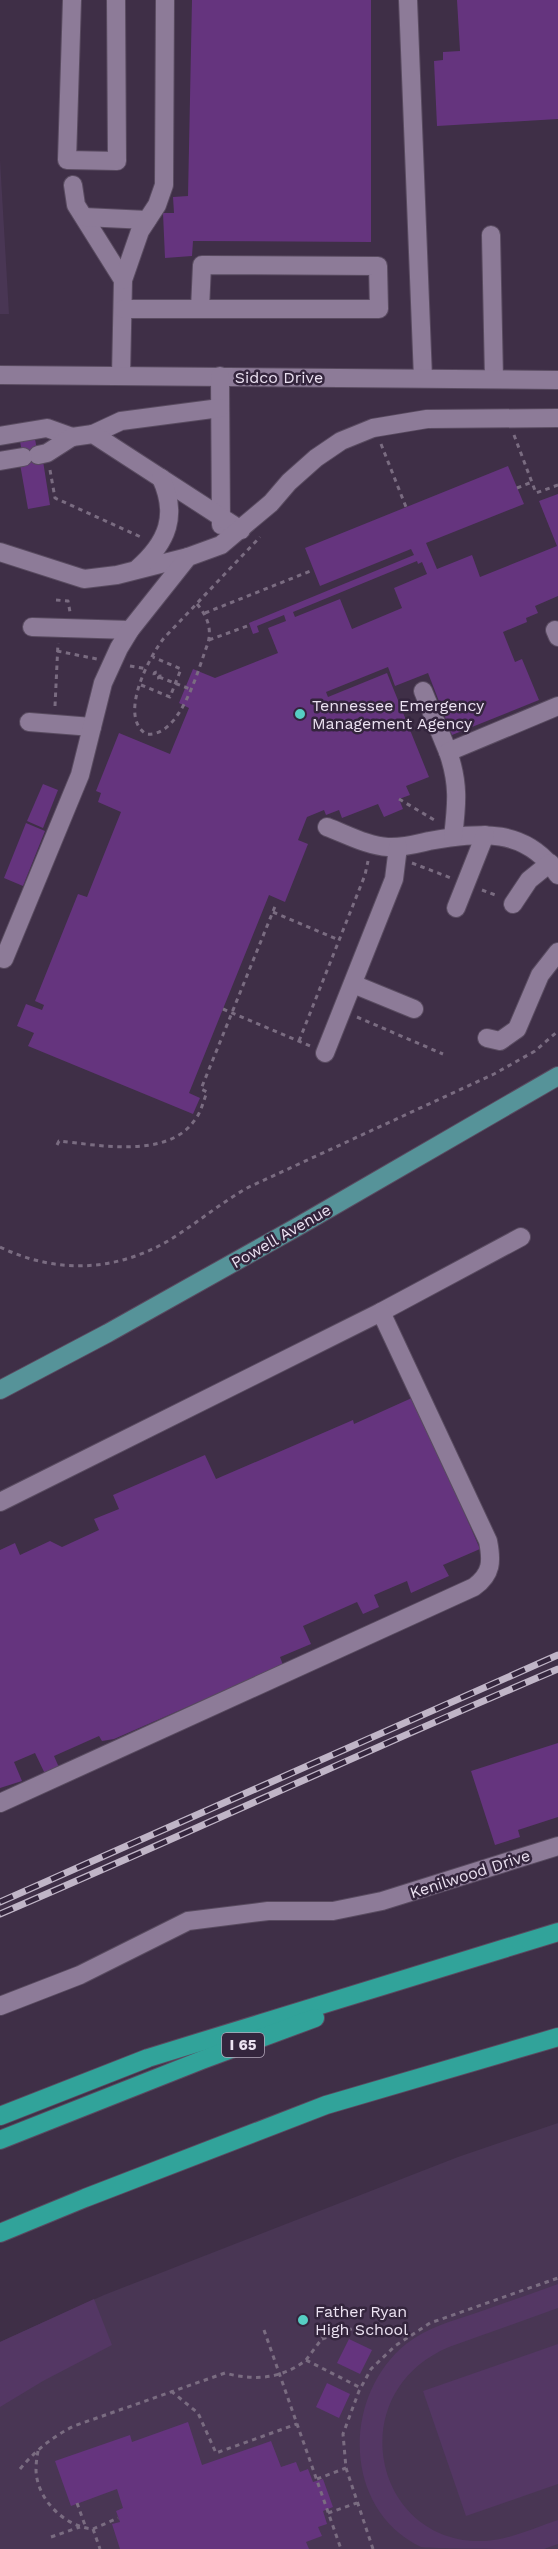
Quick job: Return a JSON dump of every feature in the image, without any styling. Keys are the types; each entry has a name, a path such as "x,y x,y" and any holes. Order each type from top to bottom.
{"highway":[{"name":"I 65","path":"0,2140 202,2060 489,1954 558,1932"},
{"path":"0,2116 148,2058 489,1954"},
{"path":"0,2233 326,2106 558,2037"}],"main road":[{"name":"Powell Avenue","path":"0,1390 108,1333 297,1227 558,1076"}],"street":[{"path":"72,0 67,160 117,161 116,0"},
{"path":"121,376 123,280 140,231 157,205 164,185 165,0"},
{"path":"408,0 423,378"},
{"path":"73,184 76,205 123,280"},
{"path":"84,217 147,220"},
{"path":"491,235 494,379"},
{"path":"123,309 200,309 379,309 378,266 202,265 200,309"},
{"name":"Sidco Drive","path":"0,375 558,380"},
{"path":"220,376 221,545"},
{"path":"0,461 36,455 72,437 93,434 121,420 220,408"},
{"path":"0,552 84,579 96,579 135,571 189,557 221,545 241,530 316,458 341,441 374,428 427,419 556,421"},
{"path":"0,436 47,428 72,437"},
{"path":"93,434 241,530"},
{"path":"135,571 149,558 164,537 170,510 169,500 160,478"},
{"path":"4,959 80,775 103,682 130,630 189,557"},
{"path":"32,627 130,630"},
{"path":"423,691 456,775 453,834"},
{"path":"448,752 558,706"},
{"path":"28,722 92,727"},
{"path":"327,827 382,846 398,847 453,834 511,837 526,844 554,864 529,880 513,904"},
{"path":"456,908 484,836"},
{"path":"325,1053 394,879 398,847"},
{"path":"488,1038 500,1041 517,1029 540,975 558,952"},
{"path":"353,984 414,1009"},
{"path":"0,1502 381,1312 522,1237"},
{"path":"0,1803 421,1613 474,1587 484,1579 492,1560 488,1541 381,1312"},
{"name":"Kenilwood Drive","path":"0,2006 80,1975 188,1921 268,1911 333,1911 382,1902 558,1846"}],"path":[{"path":"374,428 406,507"},
{"path":"519,430 512,430 536,493 558,485"},
{"path":"36,455 55,498 159,545"},
{"path":"517,488 532,482"},
{"path":"197,604 205,613 209,640 183,707 172,722 158,733 148,734 139,729 134,712 134,701 153,657 164,638 261,537"},
{"path":"205,613 313,570"},
{"path":"55,724 58,622 69,620 70,608 68,601 56,600"},
{"path":"209,640 250,625"},
{"path":"141,685 170,697 181,669 153,657"},
{"path":"159,677 190,689"},
{"path":"399,799 453,834"},
{"path":"298,1041 365,874 369,856"},
{"path":"57,1145 59,1141 110,1146 153,1145 171,1139 190,1126 198,1116 207,1092 201,1089 276,903"},
{"path":"273,912 339,940"},
{"path":"223,1009 325,1053"},
{"path":"342,1011 443,1054"},
{"path":"0,1247 32,1259 73,1267 95,1266 143,1253 169,1240 233,1196 494,1074 535,1051 558,1031"},
{"path":"373,2549 346,2468 343,2434 371,2369 407,2337 430,2323 558,2278"},
{"path":"20,2469 38,2449 74,2426 225,2373 251,2379 280,2374 306,2360 323,2338 360,2326"},
{"path":"264,2330 341,2549"},
{"path":"306,2360 361,2388"},
{"path":"171,2391 198,2413 216,2453 297,2424"},
{"path":"38,2449 36,2470 44,2495 51,2506 70,2523 93,2529 118,2518"},
{"path":"317,2479 346,2468"},
{"path":"328,2512 358,2502"},
{"path":"77,2503 86,2528"},
{"path":"51,2537 81,2527"},
{"path":"93,2529 100,2549"}],"shaded area":[{"path":"0,160 9,314 0,314"},
{"name":"Father Ryan High School","path":"558,2123 558,2549 0,2549 0,2342 104,2295 458,2157"},
{"path":"558,2284 558,2308 449,2347 415,2369 393,2397 383,2430 384,2463 396,2494 417,2519 446,2536 484,2541 512,2536 558,2520 558,2544 544,2549 421,2547 395,2530 376,2507 365,2480 360,2451 362,2421 370,2392 385,2366 406,2344 422,2334 449,2322"},
{"path":"94,2299 112,2345 43,2381 0,2407 0,2342"},
{"path":"558,2344 558,2484 466,2516 423,2391"}],"building":[{"path":"192,0 371,0 371,242 193,241 192,256 165,258 163,213 174,213 173,197 188,196"},
{"path":"457,0 558,0 558,119 437,126 434,61 443,60 443,52 460,51"},
{"path":"35,439 39,461 43,461 50,505 28,509 20,464 24,464 20,441"},
{"path":"508,466 524,504 426,543 437,569 472,555 480,577 557,546 539,501 558,494 558,596 535,606 538,613 526,618 527,622 503,632 515,662 522,659 539,700 452,735 428,673 395,686 388,667 326,692 328,697 387,673 429,777 406,786 410,795 399,799 403,809 384,817 378,804 342,818 339,810 326,815 324,810 307,817 298,840 308,844 285,902 269,895 189,1093 200,1098 193,1114 28,1046 34,1033 17,1026 26,1004 42,1010 44,1005 35,1001 78,894 87,897 121,812 98,802 101,793 96,791 119,733 170,754 189,708 179,703 193,669 215,678 278,653 268,628 286,621 284,615 257,626 259,632 253,634 249,623 414,555 411,549 320,586 305,548","holes":["417,561 418,564 422,562 427,574 394,588 402,608 352,629 340,599 295,617 293,612"]},
{"path":"43,784 58,790 43,828 27,821"},
{"path":"26,823 45,831 23,886 4,878"},
{"path":"414,1397 480,1549 443,1565 449,1576 411,1593 407,1581 374,1595 379,1607 363,1614 357,1602 303,1626 311,1644 280,1657 283,1665 114,1739 102,1741 99,1736 54,1756 61,1772 47,1778 35,1753 14,1762 22,1781 0,1788 0,1550 15,1543 20,1555 50,1541 62,1547 99,1530 94,1519 119,1509 113,1495 205,1455 216,1479 353,1420 354,1424"},
{"path":"558,1743 558,1817 518,1830 520,1837 495,1845 471,1771"},
{"path":"349,2339 372,2350 360,2374 337,2363"},
{"path":"327,2383 350,2394 339,2418 316,2407"},
{"path":"188,2422 202,2465 271,2441 281,2467 296,2462 300,2472 308,2469 313,2482 323,2479 333,2507 323,2511 327,2524 318,2527 322,2536 306,2542 309,2549 120,2549 112,2524 120,2522 116,2511 123,2508 117,2489 71,2506 55,2461 130,2435 132,2442"}],"railway":[{"path":"0,1902 558,1655"},
{"path":"0,1914 558,1669"}],"place":[{"name":"Tennessee Emergency Management Agency","path":"300,714"},
{"name":"Father Ryan High School","path":"303,2320"}]}
